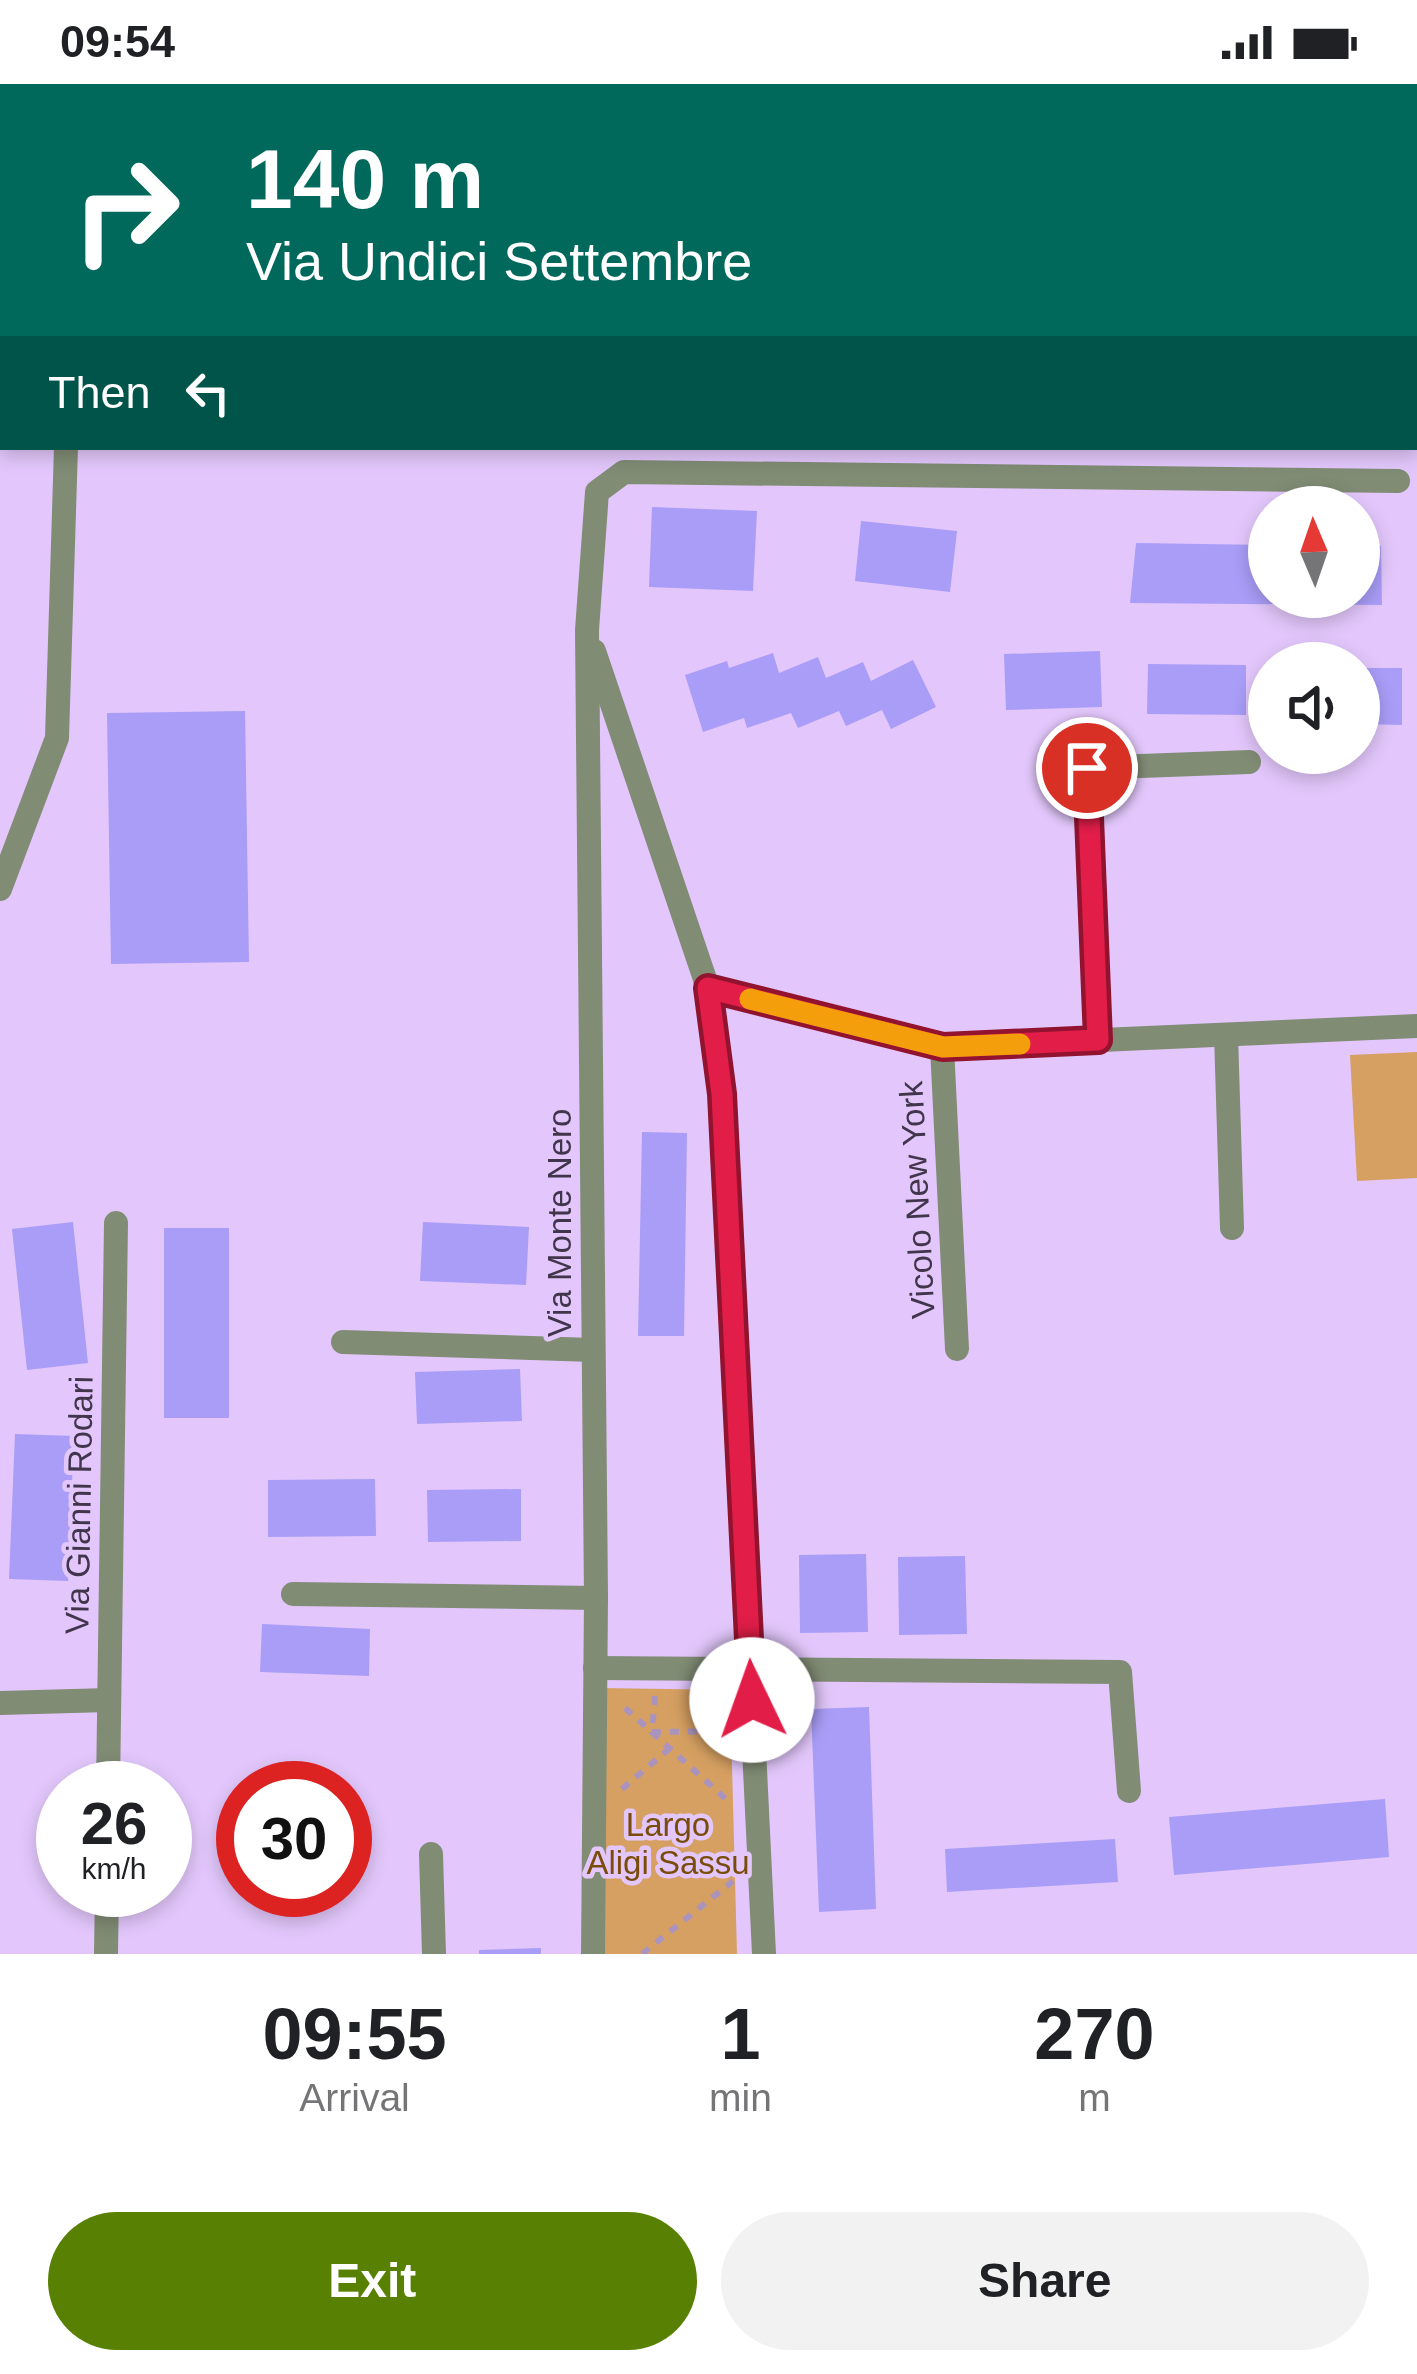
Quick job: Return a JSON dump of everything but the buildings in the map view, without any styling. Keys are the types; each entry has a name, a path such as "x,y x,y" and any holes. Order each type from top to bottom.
{"street":[{"path":"0,889 57,737 65,450"},
{"name":"Via Monte Nero","path":"593,1954 596,1598 587,630 597,492 624,472 1398,481"},
{"path":"587,630 708,988 722,1094 764,1954"},
{"path":"1098,1040 1087,768 1248,762"},
{"path":"708,988 943,1047 1417,1026"},
{"path":"1226,1035 1232,1228"},
{"name":"Vicolo New York","path":"943,1047 958,1349"},
{"name":"Via Gianni Rodari","path":"109,1761 116,1223"},
{"path":"343,1342 593,1350"},
{"path":"293,1594 596,1598"},
{"path":"595,1668 1120,1672 1129,1790"},
{"path":"0,1703 110,1700"},
{"path":"431,1854 434,1954"},
{"path":"106,1954 107,1917"}],"path":[{"path":"595,1668 603,1688 733,1805 757,1808"},
{"path":"652,1732 656,1668"},
{"path":"652,1732 753,1730"},
{"path":"594,1803 603,1805 670,1748"},
{"path":"642,1954 735,1880 760,1883"}],"green space":[{"path":"1417,1052 1417,1178 1357,1181 1350,1055"},
{"name":"Largo Aligi Sassu","path":"603,1688 730,1690 737,1954 603,1954"}],"slow traffic":[{"path":"750,999 943,1047 1020,1044"}],"route":[{"path":"752,1700 722,1094 708,988 943,1047 1098,1040 1087,768"}]}
